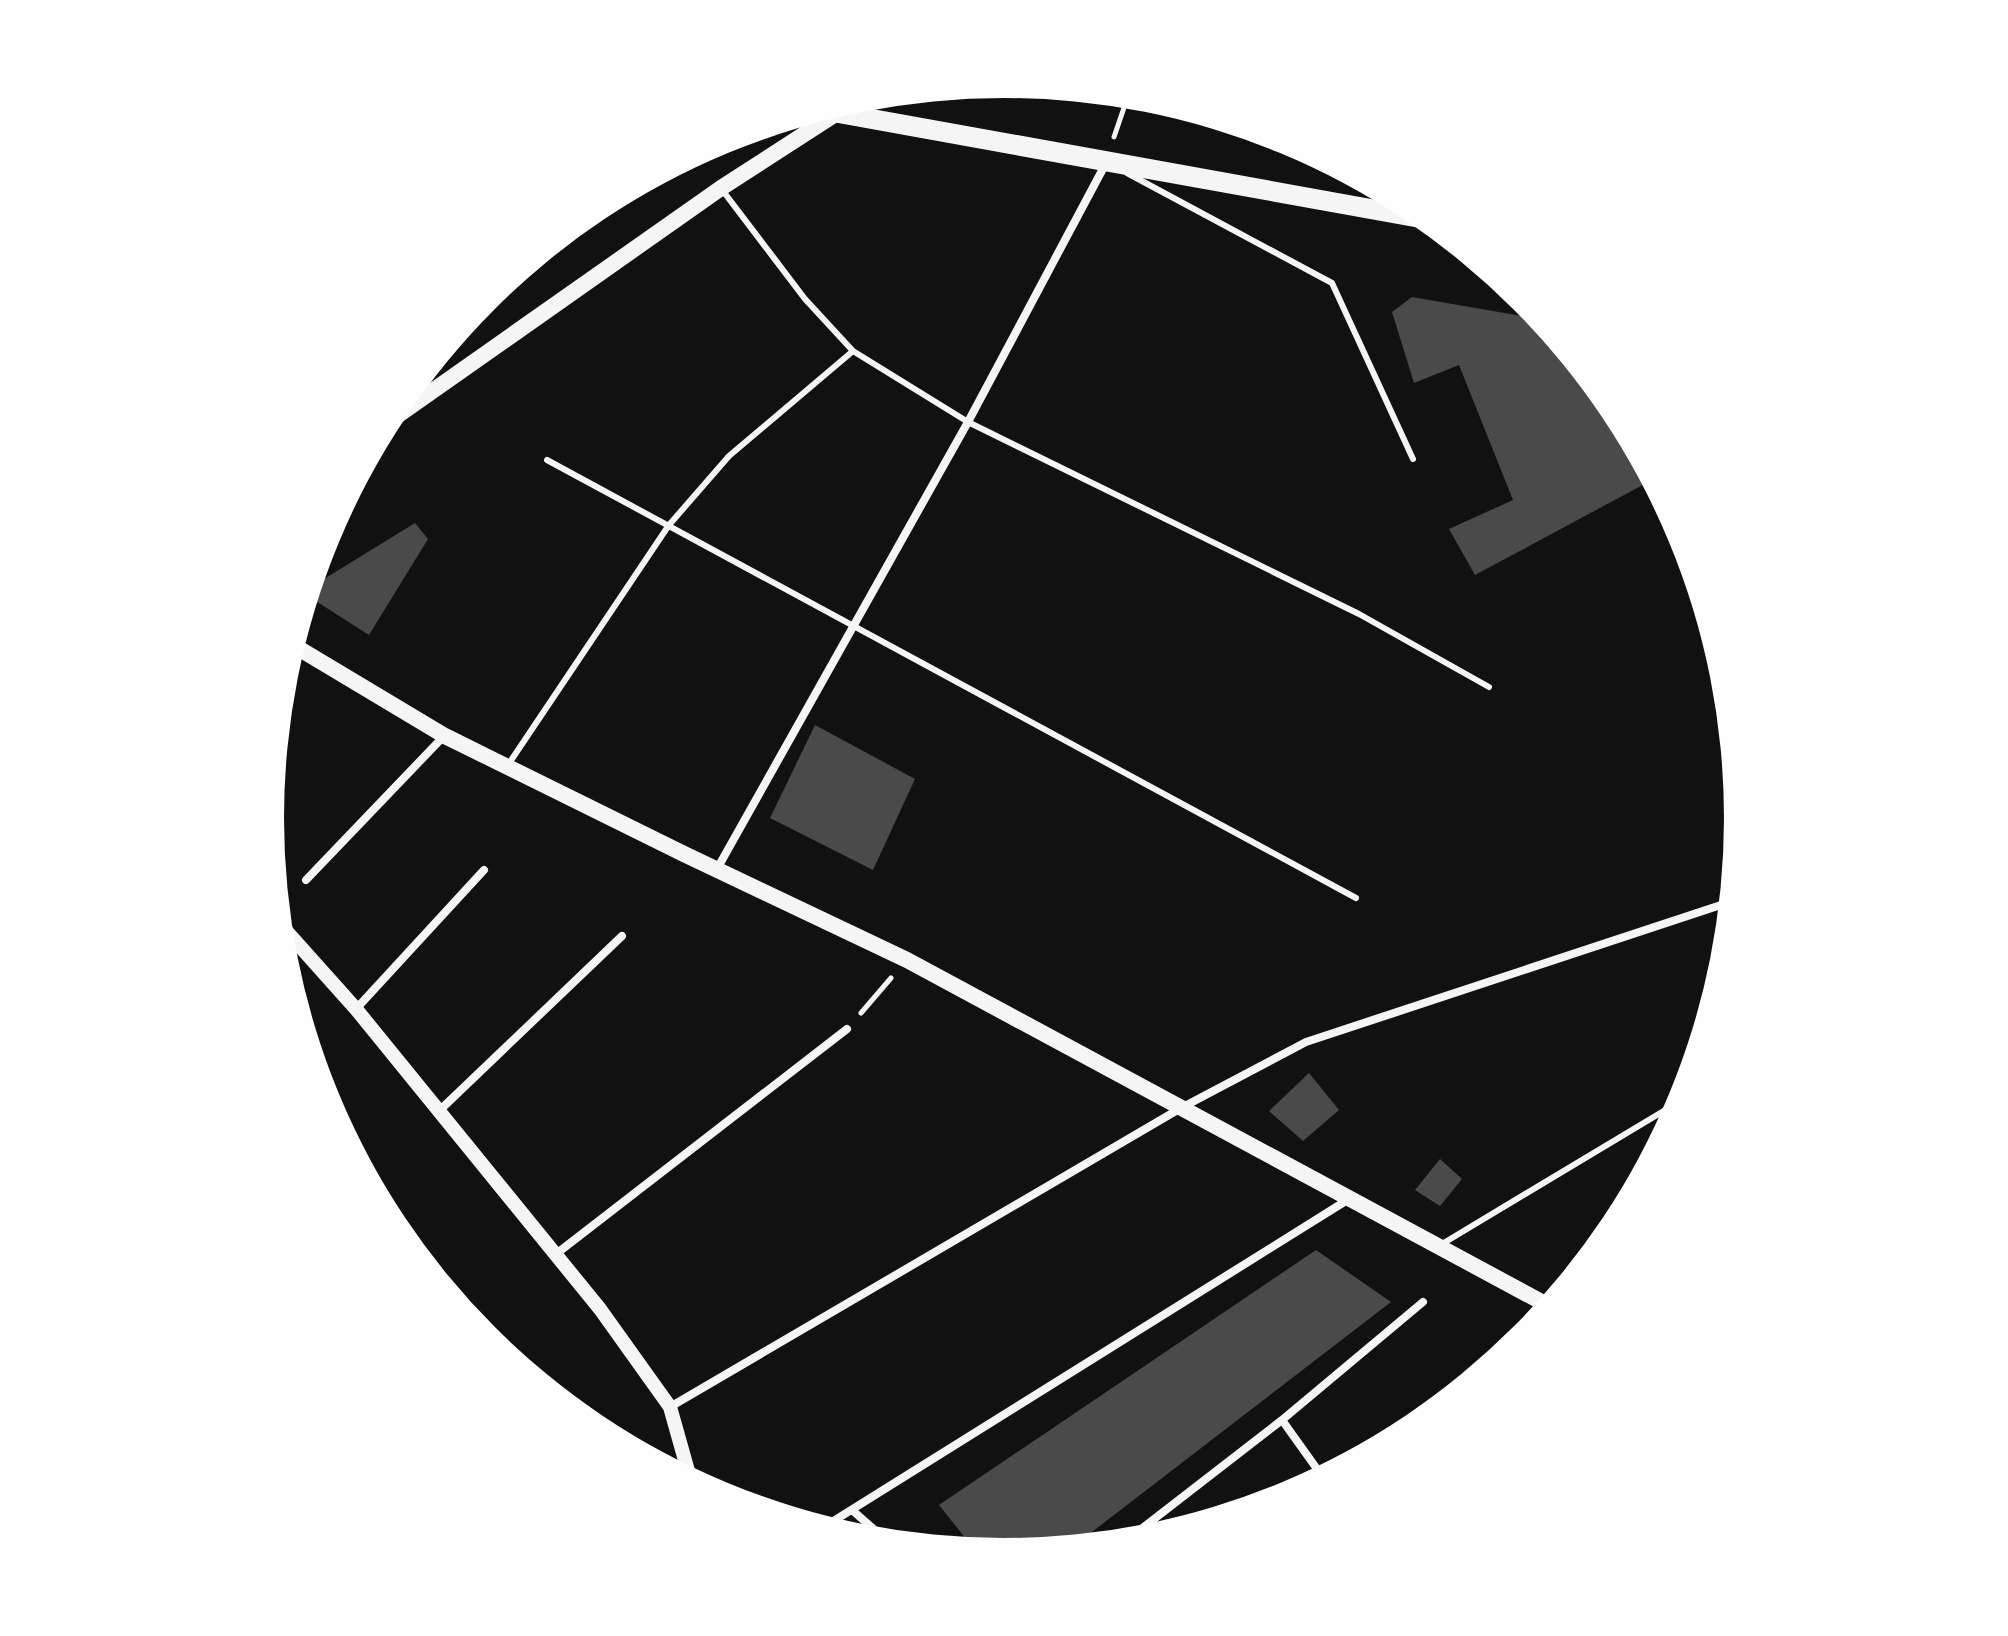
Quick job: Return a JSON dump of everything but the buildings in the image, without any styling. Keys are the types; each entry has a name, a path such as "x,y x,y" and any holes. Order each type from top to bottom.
{"main road":[{"path":"857,114 1395,214"},
{"path":"417,402 808,126"},
{"path":"304,652 445,736 907,960 1538,1300"}],"street":[{"path":"717,870 968,422 1106,162"},
{"path":"306,880 445,736"},
{"path":"356,1009 484,870"},
{"path":"670,1407 1181,1108 1306,1042 1719,906"},
{"path":"439,1111 622,936"},
{"path":"295,941 356,1009 600,1309 670,1407 686,1464"},
{"path":"556,1254 847,1029"},
{"path":"839,1518 1349,1198"},
{"path":"1149,1523 1282,1420 1423,1302"},
{"path":"1282,1420 1316,1467"},
{"path":"852,1510 869,1525"}],"lane":[{"path":"1106,162 1332,283 1413,459"},
{"path":"721,188 805,299 853,351 968,422 1359,614 1489,687"},
{"path":"506,768 669,525 729,456 853,351"},
{"path":"547,460 1356,898"},
{"path":"1438,1246 1660,1113"}],"path":[{"path":"1106,162 1124,108"},
{"path":"847,1029 907,960"}]}
